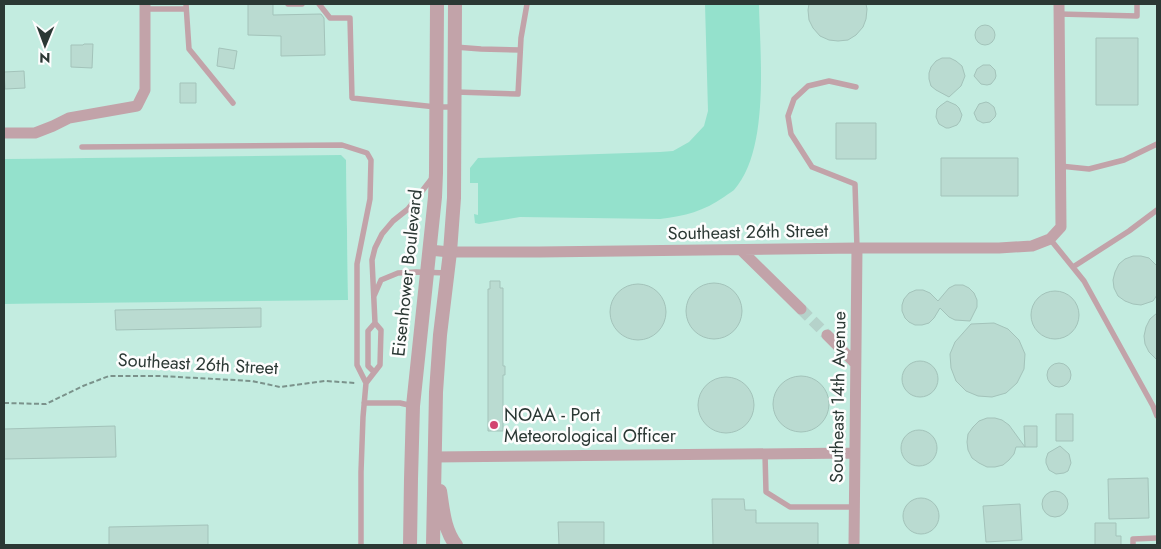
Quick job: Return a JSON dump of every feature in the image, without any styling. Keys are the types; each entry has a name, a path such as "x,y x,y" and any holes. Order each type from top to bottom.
{"street":[{"name":"Eisenhower Boulevard","path":"410,545 413,406 436,173 437,4"},
{"path":"433,545 436,392 454,198 455,4"},
{"path":"4,133 35,133 69,118 137,106 146,90 145,6"},
{"path":"1050,239 1061,227 1059,9"},
{"name":"Southeast 26th Street","path":"429,250 450,252 999,248 1032,246 1050,239"},
{"name":"Southeast 14th Avenue","path":"854,545 857,248"},
{"path":"741,250 801,309"},
{"path":"827,335 856,363"},
{"path":"434,457 854,453"},
{"path":"434,457 445,520 453,542 456,545"}],"lane":[{"path":"288,4 302,4"},
{"path":"319,4 330,18 350,18 352,98 455,107"},
{"path":"455,92 518,94 521,38 527,4"},
{"path":"1059,9 1137,16 1137,4"},
{"path":"145,6 186,6 189,49 233,103"},
{"path":"455,47 520,50"},
{"path":"856,87 828,82 808,86 794,99 788,116 791,134 812,166 854,184 857,248"},
{"path":"1060,166 1089,169 1124,160 1157,144"},
{"path":"82,147 342,145 367,153 371,160 370,199 357,264 357,366 366,384"},
{"path":"361,545 361,472 366,384 380,365 381,330 375,323 372,260 375,248 382,234 408,208 436,173"},
{"path":"1073,267 1129,231 1157,210"},
{"path":"1050,239 1084,280 1157,416"},
{"path":"373,298 381,280 398,273 448,273"},
{"path":"374,372 368,366 368,332 375,323"},
{"path":"364,403 400,403 413,406"},
{"path":"765,454 766,492 790,507 854,508"},
{"path":"1133,545 1134,538 1157,538"}],"path":[{"name":"Southeast 26th Street","path":"4,403 46,404 82,386 109,376 160,376 252,381 280,387 325,381 366,384"}],"shaded area":[{"path":"4,4 1157,4 1157,545 4,545 4,304 348,299 346,161 341,156 4,159"},
{"path":"705,4 759,4 761,75 758,127 753,151 745,173 734,190 717,202 702,209 660,219 520,217 479,224 475,223 474,214 478,215 478,183 470,183 470,168 478,158 660,152 673,151 689,142 704,126 708,111"},
{"path":"341,155 346,160 348,300 4,304 4,159"}],"building":[{"path":"248,4 273,4 273,15 321,14 324,18 325,55 281,56 281,36 248,35"},
{"path":"809,4 866,4 866,19 863,27 848,40 829,40 820,36 813,28 809,20"},
{"path":"981,25 989,25 995,31 995,39 989,45 981,45 975,39 975,31"},
{"path":"1096,38 1138,38 1138,105 1096,105"},
{"path":"93,44 92,68 71,67 71,45"},
{"path":"219,48 237,51 234,69 217,66"},
{"path":"942,58 950,58 956,61 962,66 965,76 961,86 949,97 931,86 929,79 931,67"},
{"path":"983,65 990,65 995,70 996,76 991,84 981,84 974,76 977,69"},
{"path":"24,71 25,88 5,89 4,72"},
{"path":"180,83 196,83 196,103 180,103"},
{"path":"947,101 956,105 962,115 957,125 949,128 939,124 936,117 937,109"},
{"path":"986,102 994,107 996,114 990,122 983,123 977,120 974,113 979,104"},
{"path":"836,123 876,123 876,159 836,159"},
{"path":"941,158 1018,158 1018,196 941,196"},
{"path":"1133,256 1149,258 1157,266 1157,295 1153,301 1141,305 1125,301 1118,296 1114,288 1113,280 1119,264"},
{"path":"490,281 500,281 500,288 503,288 503,366 505,366 505,375 503,375 503,431 488,431 488,289 490,289"},
{"path":"714,283 725,285 734,291 740,300 742,311 740,322 734,331 725,337 714,339 703,337 694,331 688,322 686,311 688,300 694,291 703,285"},
{"path":"638,284 649,286 658,292 664,301 666,312 664,323 658,332 649,338 638,340 627,338 618,332 612,323 610,312 612,301 618,292 627,286"},
{"path":"955,285 963,285 969,288 977,300 977,307 970,321 955,320 940,308 929,323 922,325 915,325 905,318 902,305 909,293 923,290 930,293 938,301 949,288"},
{"path":"1050,291 1060,291 1069,295 1075,301 1078,306 1078,324 1069,335 1060,339 1050,339 1041,335 1035,329 1031,320 1031,310 1035,301 1041,295"},
{"path":"261,308 261,327 116,330 115,310"},
{"path":"1157,313 1157,360 1149,352 1144,336 1150,319"},
{"path":"994,323 1008,329 1019,340 1025,354 1024,369 1017,383 1006,393 992,397 978,396 966,391 956,381 951,368 950,354 955,342 971,324"},
{"path":"920,361 932,367 938,379 932,391 920,397 908,391 902,379 908,367"},
{"path":"1059,363 1064,364 1070,370 1070,380 1064,386 1059,387 1054,386 1048,380 1047,375 1048,370 1054,364"},
{"path":"801,376 812,378 821,384 827,393 829,404 827,415 821,424 812,430 801,432 790,430 781,424 775,415 773,404 775,393 781,384 790,378"},
{"path":"726,377 737,379 746,385 752,394 754,405 752,416 746,425 737,431 726,433 715,431 706,425 700,416 698,405 700,394 706,385 715,379"},
{"path":"1056,414 1073,414 1073,441 1056,441"},
{"path":"987,418 1002,420 1009,425 1025,447 1016,447 1014,454 1009,460 1003,465 995,467 987,467 979,463 972,458 968,450 968,434 979,421"},
{"path":"115,426 116,457 4,459 4,429"},
{"path":"1024,426 1037,426 1037,447 1025,447"},
{"path":"919,430 931,436 937,448 931,460 919,466 907,460 901,448 907,436"},
{"path":"1060,446 1069,454 1071,463 1068,471 1056,474 1049,470 1046,459 1048,453"},
{"path":"1148,478 1149,518 1109,519 1108,479"},
{"path":"1055,491 1064,495 1068,504 1064,513 1055,517 1046,513 1042,504 1046,495"},
{"path":"921,498 933,504 939,516 933,528 921,534 909,528 903,516 909,504"},
{"path":"712,499 744,499 745,510 756,510 756,523 818,523 818,545 713,545"},
{"path":"1020,504 1022,540 986,542 983,506"},
{"path":"558,522 604,522 604,545 559,545"},
{"path":"1095,523 1116,523 1116,536 1121,536 1121,545 1095,545"},
{"path":"208,525 208,545 109,545 109,527"}],"tunnel":[{"path":"801,309 827,335"}],"place":[{"name":"NOAA - Port Meteorological Officer","path":"494,425"}]}
